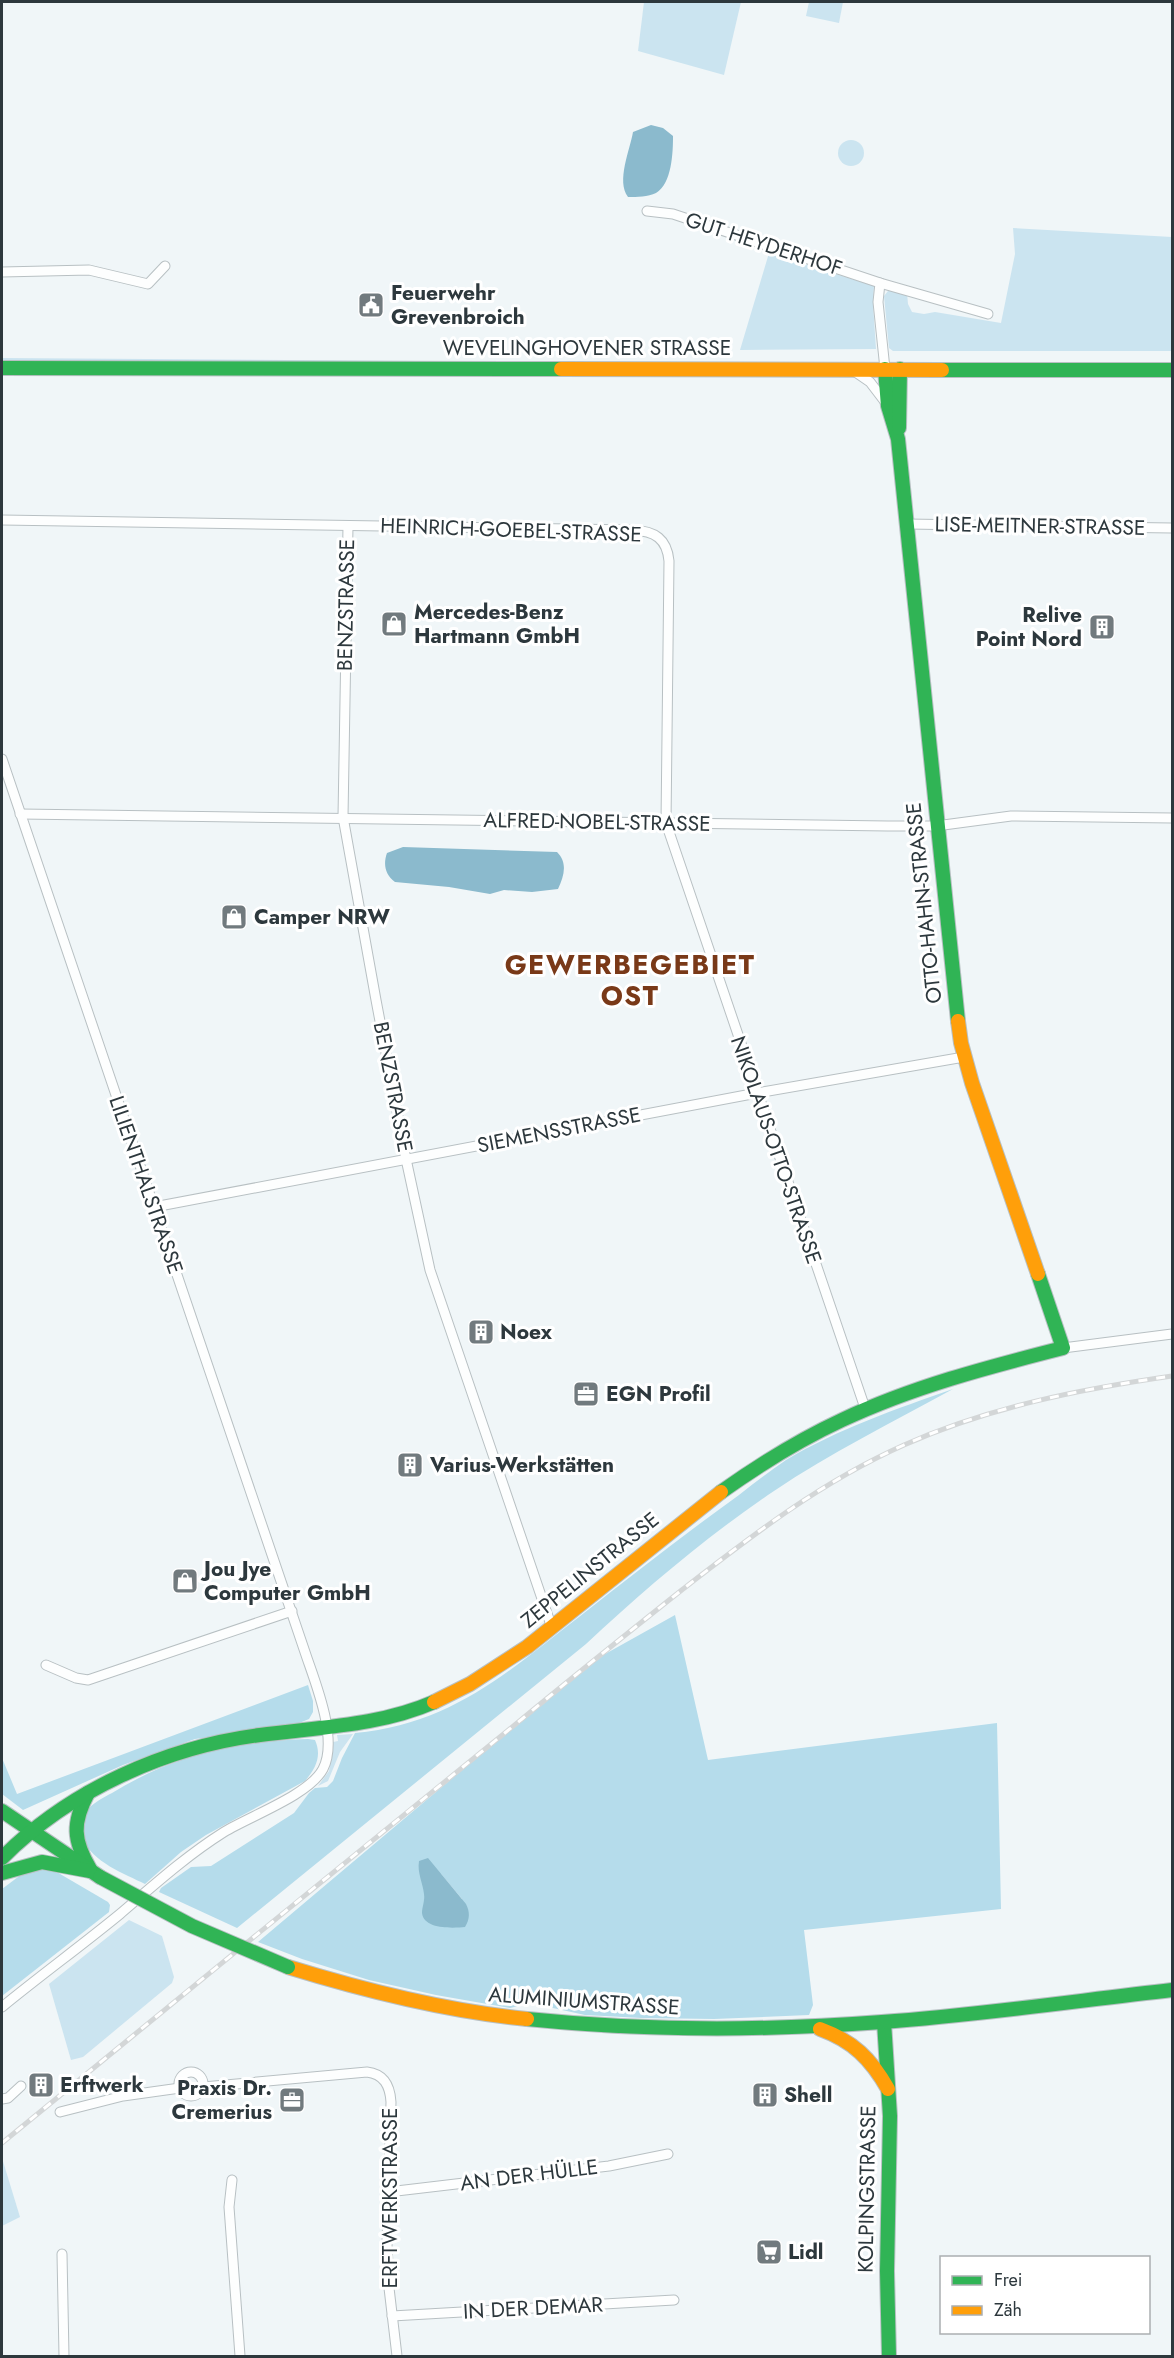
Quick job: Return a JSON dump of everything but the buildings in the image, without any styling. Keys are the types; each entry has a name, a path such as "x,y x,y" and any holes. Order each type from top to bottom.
{"street":[{"name":"GUT HEYDERHOF","path":"647,211 673,214 880,283 988,314"},
{"path":"2,272 89,270 148,284 165,266"},
{"path":"880,283 878,302 885,369"},
{"name":"WEVELINGHOVENER STRASSE","path":"2,368 1173,370"},
{"name":"OTTO-HAHN-STRASSE","path":"849,369 859,373 870,382 888,406"},
{"name":"OTTO-HAHN-STRASSE","path":"885,369 888,406 898,439"},
{"name":"OTTO-HAHN-STRASSE","path":"900,369 898,439 936,826 964,1057 1063,1348"},
{"name":"HEINRICH-GOEBEL-STRASSE","path":"2,520 653,533 660,538 667,549 669,561 666,823"},
{"name":"LISE-MEITNER-STRASSE","path":"907,524 1173,528"},
{"name":"BENZSTRASSE","path":"348,526 343,817 406,1158 426,1254 440,1302 552,1628"},
{"name":"LILIENTHALSTRASSE","path":"2,759 292,1611 320,1697 326,1728 326,1761 313,1782 297,1794 240,1823 177,1864 118,1915 2,2007"},
{"name":"ALFRED-NOBEL-STRASSE","path":"20,814 936,826 1011,816 1173,819"},
{"name":"NIKOLAUS-OTTO-STRASSE","path":"666,823 865,1408"},
{"name":"SIEMENSSTRASSE","path":"154,1207 406,1158 964,1057"},
{"name":"ZEPPELINSTRASSE","path":"2,1858 31,1832 88,1793 128,1771 201,1746 261,1735 326,1728 392,1717 443,1699 492,1671 552,1628 738,1479 808,1436 865,1408 955,1377 1063,1348 1173,1334"},
{"path":"46,1665 76,1678 88,1680 292,1611"},
{"path":"88,1793 79,1810 75,1832 80,1851 96,1874"},
{"name":"ALUMINIUMSTRASSE","path":"2,1811 96,1874 171,1915 255,1954 288,1967 389,1995 508,2018 672,2030 811,2026 884,2022 1173,1990"},
{"path":"2,1873 42,1862 96,1874"},
{"name":"KOLPINGSTRASSE","path":"884,2022 890,2158 887,2302 889,2356"},
{"path":"811,2026 836,2034 858,2046 871,2059 888,2089"},
{"name":"ERFTWERKSTRASSE","path":"193,2072 202,2079 203,2087 199,2094 192,2097 184,2094 180,2088 182,2077 193,2072"},
{"name":"ERFTWERKSTRASSE","path":"203,2087 219,2081 367,2072 378,2075 388,2085 391,2102 387,2252 397,2356"},
{"path":"2,2099 8,2098 21,2086"},
{"name":"ERFTWERKSTRASSE","path":"60,2112 123,2096 180,2088"},
{"name":"AN DER HÜLLE","path":"388,2192 609,2166 668,2154"},
{"path":"232,2180 229,2207 240,2356"},
{"path":"62,2254 64,2356"},
{"name":"IN DER DEMAR","path":"392,2316 674,2300"}],"shaded area":[{"path":"644,2 741,2 724,75 638,51"},
{"path":"809,2 843,2 839,23 806,16"},
{"path":"651,125 663,128 673,136 672,159 668,175 661,189 656,193 628,197 623,183 633,132"},
{"path":"851,140 860,144 864,153 860,162 851,166 842,162 838,153 842,144"},
{"path":"1013,228 1172,237 1172,351 893,351 889,348 884,296 888,291 907,293 908,304 912,312 924,314 935,312 1001,323 1015,254"},
{"path":"769,253 874,286 876,349 740,350"},
{"path":"2,358 417,361 417,363 2,361"},
{"path":"443,361 584,361 584,363 443,363"},
{"path":"403,847 557,852 563,861 563,874 558,889 532,892 504,890 490,894 449,887 395,882 387,873 386,857 387,853"},
{"path":"953,1389 817,1464 725,1526 654,1583 586,1644 237,1928 159,1892 161,1888 191,1867 211,1866 294,1813 315,1788 327,1787 333,1781 355,1733 390,1728 422,1718 479,1691 531,1655 680,1538 786,1460 847,1429"},
{"path":"675,1615 708,1760 997,1723 1001,1909 804,1930 813,2005 809,2015 714,2019 642,2018 585,2015 530,2003 510,2008 369,1980 302,1959 258,1942 589,1663","holes":["441,1874 462,1899 424,1903 425,1895"]},
{"path":"308,1685 313,1701 313,1712 309,1719 292,1726 195,1739 123,1765 23,1810 2,1794 2,1758 17,1794"},
{"path":"353,1734 340,1752 328,1781 318,1786 329,1771 333,1742 338,1741 337,1735"},
{"path":"315,1740 318,1757 315,1767 305,1781 206,1835 181,1852 145,1884 101,1861 87,1847 83,1839 83,1823 89,1808 127,1784 158,1769 223,1748"},
{"path":"428,1858 466,1904 469,1915 465,1927 440,1927 424,1919 422,1913 424,1894 419,1874 419,1861"},
{"path":"43,1869 55,1871 108,1902 109,1912 2,1996 2,1889 22,1874"},
{"path":"129,1920 162,1936 174,1977 172,1983 83,2057 71,2060 49,1984"},
{"path":"2,2158 20,2217 2,2226"}],"railway":[{"path":"2,2143 683,1589 736,1548 816,1492 844,1475 904,1445 969,1420 1036,1401 1172,1376"}],"traffic: fast":[{"path":"2,368 561,369"},
{"path":"885,369 888,406 898,439 958,1021"},
{"path":"899,428 900,369"},
{"path":"942,370 1172,370"},
{"path":"721,1492 795,1444 869,1408 951,1379 1063,1348 1038,1274"},
{"path":"2,1858 29,1834 89,1792 155,1761 225,1741 370,1721 434,1702"},
{"path":"88,1793 79,1813 77,1831 80,1849 90,1869"},
{"path":"2,1811 100,1877"},
{"path":"2,1873 42,1862 90,1871"},
{"path":"100,1877 192,1926 288,1967"},
{"path":"527,2019 660,2028 793,2027 955,2016 1172,1990"},
{"path":"884,2022 890,2116 887,2271 889,2356"}],"traffic: slow":[{"path":"561,369 942,370"},
{"path":"958,1021 961,1043 972,1083 1038,1274"},
{"path":"434,1702 470,1684 527,1647 721,1492"},
{"path":"288,1967 406,1999 466,2011 527,2019"},
{"path":"820,2029 842,2039 860,2052 888,2089"}],"place":[{"name":"Feuerwehr Grevenbroich","path":"371,305"},
{"name":"Mercedes-Benz Hartmann GmbH","path":"394,624"},
{"name":"Relive Point Nord","path":"1102,627"},
{"name":"Camper NRW","path":"234,917"},
{"name":"Noex","path":"481,1332"},
{"name":"EGN Profil","path":"586,1394"},
{"name":"Varius-Werkstätten","path":"410,1465"},
{"name":"Jou Jye Computer GmbH","path":"185,1581"},
{"name":"Erftwerk","path":"41,2085"},
{"name":"Shell","path":"765,2095"},
{"name":"Praxis Dr. Cremerius","path":"292,2100"},
{"name":"Lidl","path":"769,2252"}],"district":[{"name":"GEWERBEGEBIET OST","path":"630,980"}]}
